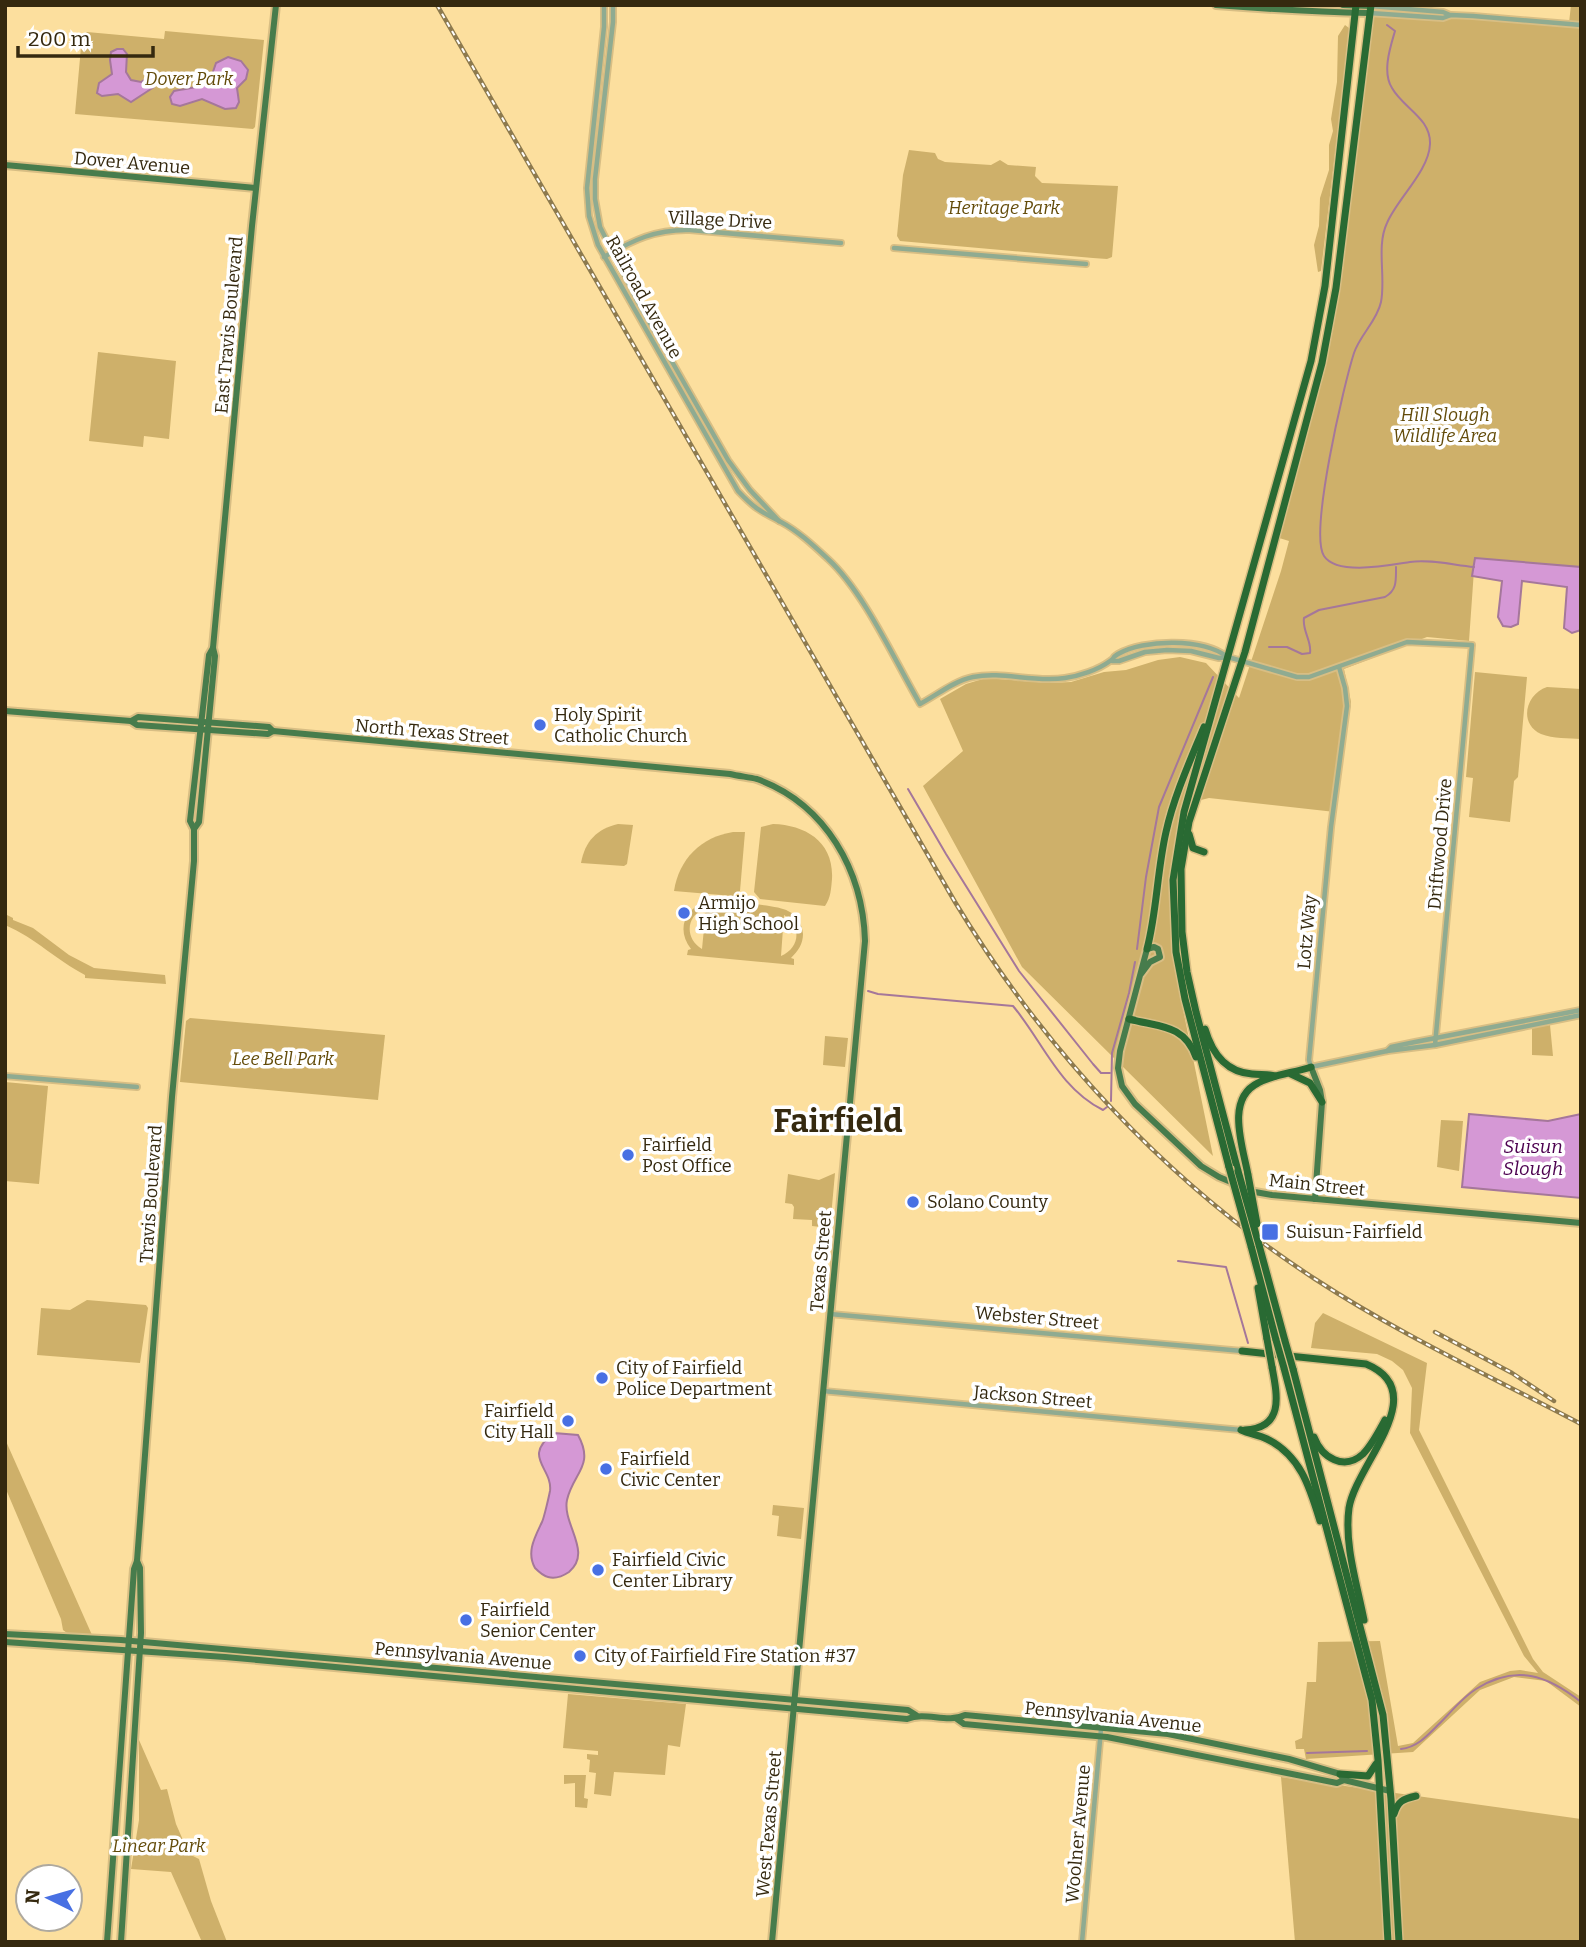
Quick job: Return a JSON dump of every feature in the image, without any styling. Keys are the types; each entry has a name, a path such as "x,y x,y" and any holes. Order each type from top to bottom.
{"highway":[{"path":"1356,8 1325,286 1315,342 1303,397 1182,821 1175,859 1173,899 1174,939 1180,975 1229,1167 1267,1275 1285,1341 1288,1368 1372,1700 1388,1942"},
{"path":"1255,1246 1193,998 1182,932 1182,877 1189,822 1242,661 1328,336 1371,8"},
{"path":"1146,949 1154,915 1161,853 1170,815 1204,727 1213,711"},
{"path":"1182,877 1189,857 1204,852 1191,846 1189,822"},
{"path":"1193,998 1211,1046 1220,1059 1240,1072 1276,1076"},
{"path":"1129,1019 1171,1029 1185,1037 1207,1083"},
{"path":"1241,1430 1258,1428 1274,1414 1278,1399 1272,1367 1272,1340 1256,1270 1248,1175 1238,1121 1240,1105 1254,1085 1311,1067"},
{"path":"1290,1073 1310,1083 1322,1101"},
{"path":"1272,1340 1288,1368 1322,1452 1337,1461 1353,1460 1368,1449 1388,1414 1390,1394 1384,1376"},
{"path":"1242,1351 1357,1362 1371,1366 1388,1379 1394,1394 1394,1409 1357,1482 1348,1517 1349,1540 1365,1641"},
{"path":"1306,1417 1383,1715 1399,1942"},
{"path":"1241,1430 1258,1435 1278,1446 1304,1474 1334,1569 1342,1586"},
{"path":"1342,1777 1368,1776 1378,1760"},
{"path":"1392,1822 1397,1804 1416,1796"}],"main road":[{"name":"East Travis Boulevard","path":"204,725 215,656 213,648 256,188 276,5"},
{"path":"1216,5 1298,12 1371,8"},
{"path":"1343,5 1356,8"},
{"name":"Dover Avenue","path":"5,165 256,188"},
{"name":"North Texas Street","path":"5,711 131,721 137,725 266,727 273,731 730,774 756,779 782,792 823,825"},
{"name":"Travis Boulevard","path":"107,1942 127,1651 134,1569 137,1562 172,1097 194,861 194,829 190,821 204,725"},
{"name":"Texas Street","path":"794,1704 865,941 855,879 838,844 823,825"},
{"name":"Main Street","path":"1142,974 1150,962 1160,957 1158,949 1146,949 1142,974 1120,1051 1119,1075 1130,1097 1211,1173 1255,1192 1581,1223"},
{"name":"Lotz Way","path":"1311,1067 1322,1101 1315,1199"},
{"name":"Travis Boulevard","path":"121,1942 140,1642 140,1568 137,1562"},
{"name":"Pennsylvania Avenue","path":"5,1634 128,1640 713,1693 794,1704"},
{"name":"Pennsylvania Avenue","path":"5,1642 225,1657 695,1701 908,1710 916,1715 957,1718 965,1715 1101,1733 1337,1783 1342,1777"},
{"path":"695,1701 698,1698 709,1699 713,1693"},
{"path":"712,1702 716,1697 728,1698 733,1695"},
{"name":"West Texas Street","path":"772,1942 794,1704"},
{"name":"Pennsylvania Avenue","path":"1101,1733 1186,1737 1289,1759 1390,1791"}],"street":[{"name":"Railroad Avenue","path":"604,5 587,188 593,231 604,257 738,491 759,512 780,522 808,542 843,576 920,704 973,677 1034,680 1065,678 1080,675 1111,661"},
{"name":"Railroad Avenue","path":"612,5 613,22 595,190 600,227 611,252 728,460 750,490 780,522"},
{"path":"1371,8 1581,25"},
{"path":"1371,8 1443,18 1451,15"},
{"path":"1412,15 1431,14 1434,11"},
{"name":"Village Drive","path":"604,257 643,236 668,230 841,243"},
{"path":"894,248 1086,264"},
{"name":"Driftwood Drive","path":"1339,667 1407,642 1472,645 1435,1042"},
{"path":"1111,661 1116,655 1137,647 1162,643 1179,643 1221,651 1228,657"},
{"path":"1167,650 1178,647 1179,643"},
{"path":"1111,661 1145,652 1167,650 1228,657 1303,678 1339,667"},
{"name":"Lotz Way","path":"1311,1067 1309,1060 1325,885 1347,706 1339,667"},
{"path":"1311,1067 1581,1012"},
{"path":"5,1076 137,1087"},
{"name":"Webster Street","path":"830,1314 1242,1351"},
{"name":"Jackson Street","path":"823,1391 1241,1430"},
{"name":"Woolner Avenue","path":"1082,1942 1101,1733"}],"green space":[{"name":"Hill Slough Wildlife Area","path":"1571,5 1581,5 1581,579 1474,570 1469,641 1427,637 1344,669 1351,702 1335,812 1209,798 1185,804 1177,980 1213,1156 1022,967 923,786 963,751 940,699 966,684 986,678 1071,682 1104,672 1126,670 1158,660 1180,657 1206,663 1239,698 1289,541 1276,537 1328,336 1370,13 1569,23"},
{"path":"1345,25 1349,28 1349,36 1321,271 1318,272 1314,245 1319,226 1320,198 1329,170 1338,36"},
{"name":"Dover Park","path":"165,31 264,40 253,129 75,114 82,36 87,32 164,39"},
{"name":"Heritage Park","path":"909,150 935,153 938,159 945,162 991,165 1000,160 1008,165 1036,167 1035,176 1042,183 1118,186 1112,257 1093,258 900,241 897,236 903,175"},
{"path":"98,352 176,361 169,439 144,436 143,447 89,441"},
{"path":"1475,672 1527,677 1518,777 1514,781 1510,822 1469,817 1473,778 1466,777"},
{"path":"1547,687 1581,689 1581,739 1546,736 1529,723 1527,716 1530,702"},
{"path":"618,824 633,825 627,864 581,863 593,837"},
{"path":"773,824 807,832 823,846 831,866 832,879 830,896 825,906 760,899 754,892 761,827"},
{"path":"733,832 745,832 740,891 733,896 674,891 681,869 693,851 711,839"},
{"path":"705,902 722,902 772,906 791,913 802,927 803,934 800,947 791,958 794,959 794,965 687,955 691,949 684,935 684,922","holes":["706,908 702,949 692,939 690,927 694,916","784,915 794,925 796,937 792,948 781,956"]},
{"path":"5,914 33,928 69,955 94,968 165,975 166,984 85,978 85,975 37,943 5,925"},
{"name":"Lee Bell Park","path":"190,1018 385,1035 378,1100 180,1082 186,1021"},
{"path":"1550,1025 1553,1056 1532,1055 1532,1028"},
{"path":"825,1036 848,1038 845,1067 823,1065"},
{"path":"5,1082 48,1086 39,1184 5,1181"},
{"path":"1441,1120 1463,1121 1459,1171 1437,1167"},
{"path":"835,1173 830,1228 812,1226 812,1220 793,1219 794,1207 785,1203 788,1174 819,1180"},
{"path":"87,1300 146,1305 148,1308 140,1363 37,1355 41,1308 70,1310"},
{"path":"1323,1313 1427,1363 1419,1430 1533,1659 1543,1672 1581,1697 1581,1707 1546,1681 1514,1677 1480,1690 1413,1752 1306,1759 1304,1749 1296,1749 1295,1741 1302,1738 1307,1682 1316,1682 1318,1642 1380,1641 1398,1746 1413,1743 1480,1682 1510,1671 1538,1673 1524,1656 1410,1433 1412,1388 1403,1370 1377,1354 1311,1348 1315,1323"},
{"path":"5,1439 92,1635 67,1633 63,1630 61,1619 5,1487"},
{"path":"773,1505 804,1508 801,1539 777,1536 779,1516 772,1515"},
{"path":"568,1694 686,1704 680,1747 668,1745 665,1775 614,1772 611,1796 594,1794 596,1773 589,1772 590,1760 587,1759 587,1754 598,1755 598,1751 563,1748"},
{"name":"Linear Park","path":"139,1740 161,1790 167,1789 176,1824 189,1854 199,1859 227,1942 202,1942 171,1872 131,1869 139,1820"},
{"path":"564,1775 586,1775 584,1798 588,1799 587,1808 575,1807 575,1783 564,1784"},
{"path":"1281,1777 1581,1819 1581,1942 1295,1942"}],"water":[{"path":"123,49 127,54 126,72 131,80 141,82 152,75 156,79 154,87 131,102 118,94 102,96 97,93 99,83 112,74 111,52"},
{"path":"228,57 241,61 248,70 246,79 237,88 239,102 236,108 225,109 202,99 180,106 172,104 170,97 174,91 196,87 206,82 216,63"},
{"path":"1475,558 1581,567 1581,630 1572,633 1564,628 1567,587 1522,581 1518,624 1503,626 1498,617 1502,581 1472,576"},
{"name":"Suisun Slough","path":"1469,1114 1548,1121 1581,1114 1581,1198 1462,1187"},
{"path":"554,1433 578,1435 583,1446 584,1462 567,1500 569,1519 578,1547 576,1564 569,1572 553,1578 544,1576 535,1568 531,1556 532,1545 543,1520 550,1491 550,1483 539,1456 540,1449 544,1441"}],"waterway":[{"path":"1387,25 1395,31 1388,60 1389,82 1426,127 1430,144 1419,175 1392,214 1384,232 1381,302 1357,346 1349,370 1324,490 1321,542 1324,556 1340,566 1364,568 1425,561 1474,567"},
{"path":"1269,647 1287,647 1302,654 1310,653 1304,618 1319,610 1385,597 1394,588 1396,567"},
{"path":"1137,949 1146,877 1159,807 1213,677"},
{"path":"908,789 1019,971 1101,1073 1110,1073"},
{"path":"1111,1101 1112,1053 1135,962"},
{"path":"868,991 1013,1006 1075,1090 1103,1110 1107,1107"},
{"path":"1178,1261 1226,1267 1248,1343"},
{"path":"1401,1749 1422,1740 1471,1692 1504,1677 1518,1675 1543,1679 1581,1702"},
{"path":"1307,1753 1367,1751"}],"railway":[{"path":"437,5 955,902 990,957 1070,1062 1114,1111 1161,1157 1261,1242 1379,1318 1581,1424"},
{"path":"1435,1332 1512,1373 1554,1401"}],"place":[{"name":"Holy Spirit Catholic Church","path":"540,725"},
{"name":"Armijo High School","path":"684,913"},
{"name":"Fairfield Post Office","path":"628,1155"},
{"name":"Solano County","path":"913,1202"},
{"name":"Suisun-Fairfield","path":"1270,1232"},
{"name":"City of Fairfield Police Department","path":"602,1378"},
{"name":"Fairfield City Hall","path":"568,1421"},
{"name":"Fairfield Civic Center","path":"606,1469"},
{"name":"Fairfield Civic Center Library","path":"598,1570"},
{"name":"Fairfield Senior Center","path":"466,1620"},
{"name":"City of Fairfield Fire Station #37","path":"580,1656"}],"district":[{"name":"Fairfield","path":"838,1121"}]}
